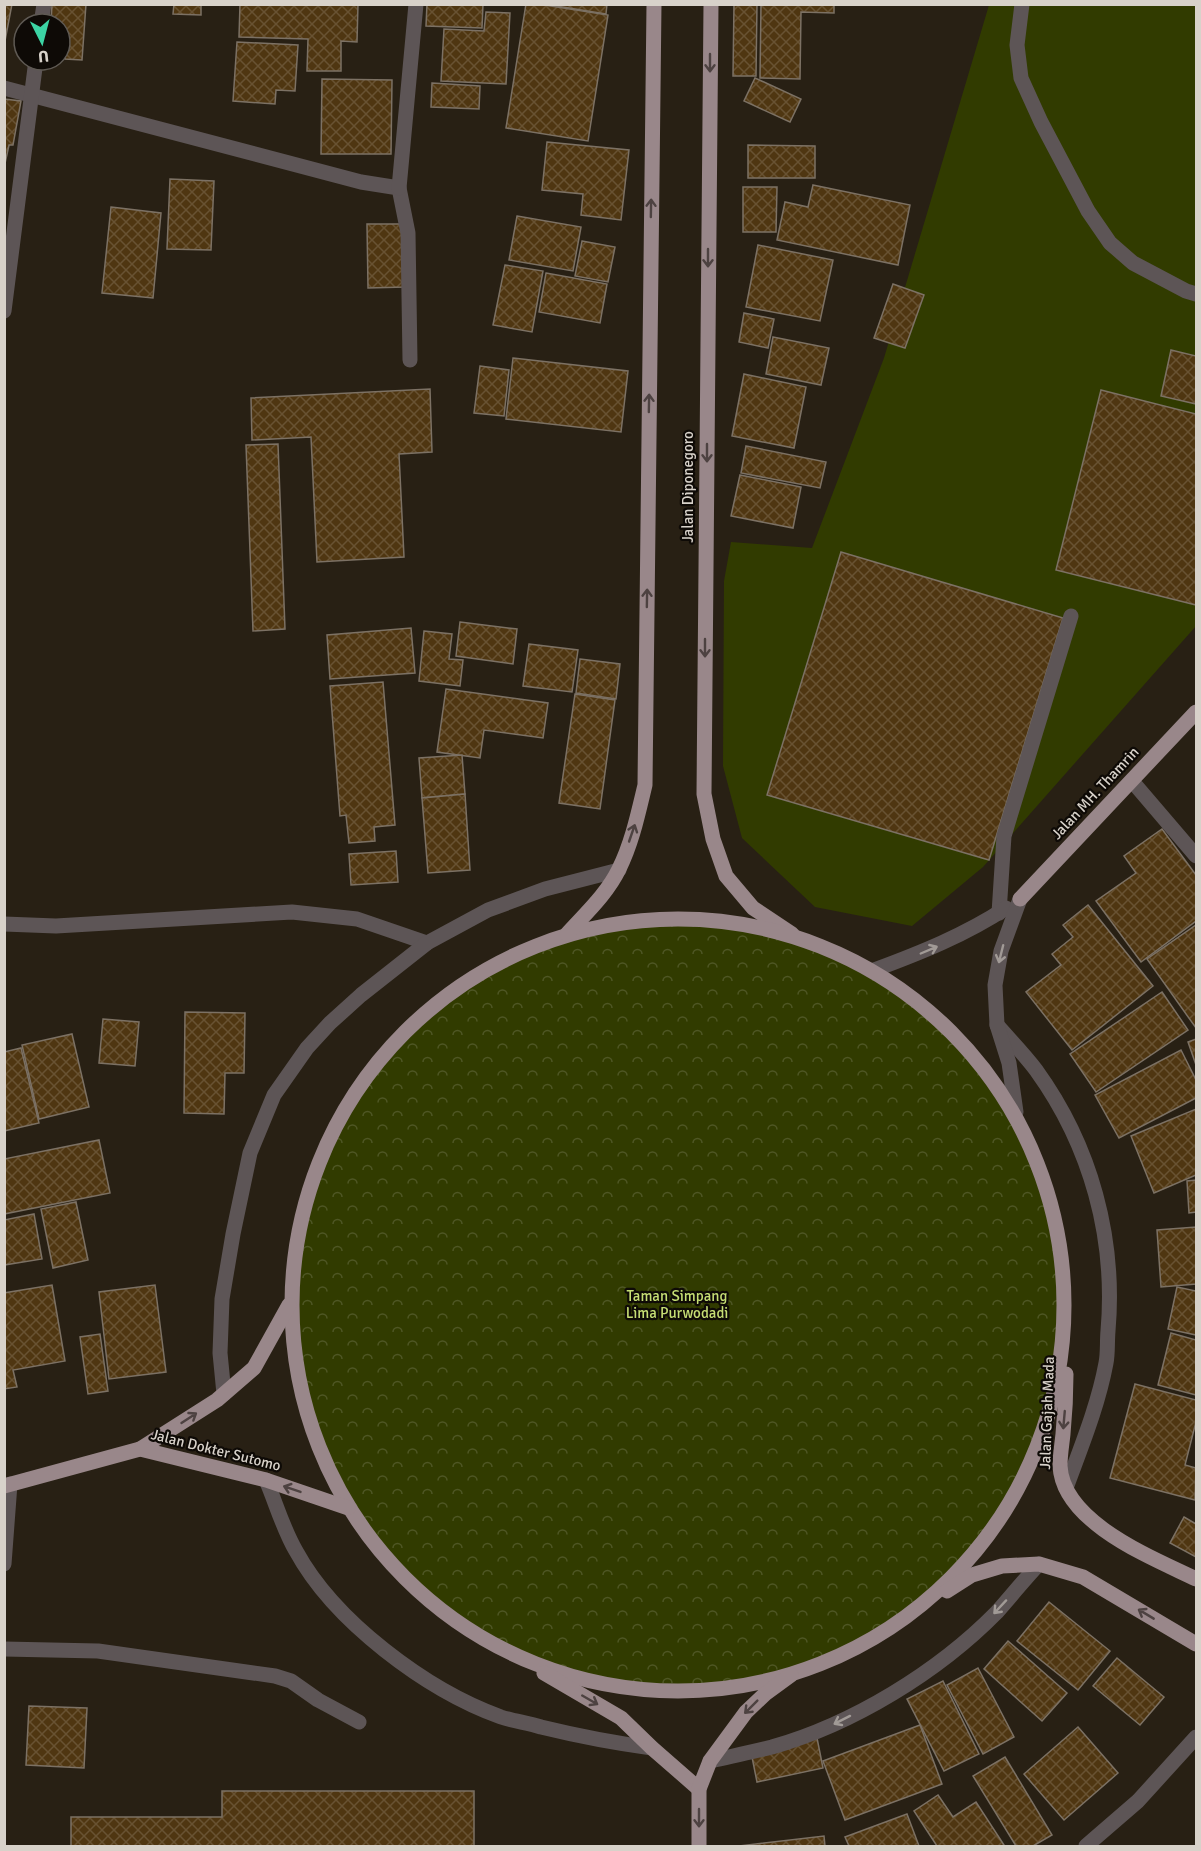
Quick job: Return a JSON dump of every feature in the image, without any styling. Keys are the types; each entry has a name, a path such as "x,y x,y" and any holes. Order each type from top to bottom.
{"main road":[{"path":"567,934 595,904 619,870 635,828 645,785 654,4"},
{"name":"Jalan Diponegoro","path":"711,4 704,794 713,839 726,876 753,908 794,935"},
{"name":"Jalan MH. Thamrin","path":"1020,899 1197,712"},
{"path":"699,1789 621,1718 503,1649 414,1587 348,1508 305,1414 289,1305 295,1238 307,1191 324,1145 350,1096 384,1052 457,987 567,934 661,918 794,935 874,970 954,1032 1016,1112 1045,1177 1063,1248 1067,1320 1060,1377 1045,1432 1017,1494 969,1560 920,1607 880,1634"},
{"path":"140,1449 224,1394 254,1368 289,1305"},
{"name":"Jalan Gajah Mada","path":"1067,1320 1066,1399 1060,1467 1066,1488 1077,1506 1119,1541 1197,1579"},
{"name":"Jalan Dokter Sutomo","path":"7,1485 140,1449 266,1480 348,1508"},
{"path":"699,1846 699,1789 710,1761 746,1712 765,1694 796,1672 837,1657 880,1634 972,1575 1002,1566 1039,1564 1083,1576 1197,1644"},
{"path":"503,1649 569,1674 636,1688 689,1690 743,1685 837,1657"}],"street":[{"path":"410,360 408,233 399,188 416,4"},
{"path":"1022,4 1017,45 1021,78 1041,122 1088,211 1110,243 1133,263 1186,291 1197,294"},
{"path":"4,311 34,72"},
{"path":"4,88 361,182 399,188"},
{"path":"999,913 1004,836 1071,616"},
{"path":"1132,781 1197,856"},
{"path":"224,1394 220,1353 222,1299 250,1153 274,1095 307,1048 361,995 427,943 488,910 545,889 619,870"},
{"path":"874,970 925,952 953,939 1020,899"},
{"path":"1016,1112 1009,1063 997,1025 995,986 1001,951 1020,899"},
{"path":"4,924 56,926 292,912 357,919 427,943"},
{"path":"997,1025 1036,1070 1068,1122 1092,1179 1106,1239 1111,1300 1106,1362 1091,1422 1066,1488"},
{"path":"266,1480 295,1551 327,1597 357,1627 401,1662 447,1692 501,1717 614,1743 652,1748"},
{"path":"4,1564 7,1485"},
{"path":"710,1761 773,1746 835,1724 893,1693 955,1649 996,1612 1039,1564"},
{"path":"4,1648 98,1651 275,1676 291,1681 318,1700 359,1722"},
{"path":"1086,1846 1138,1801 1197,1737"}],"green space":[{"path":"989,5 1196,5 1196,626 983,867 912,926 815,907 742,838 723,766 724,581 731,542 812,548 884,358"},
{"name":"Taman Simpang Lima Purwodadi","path":"678,919 716,921 753,927 790,936 826,949 892,984 951,1032 999,1091 1034,1157 1047,1193 1056,1230 1062,1267 1064,1305 1062,1343 1056,1380 1047,1417 1034,1453 999,1519 951,1578 892,1626 826,1661 790,1674 753,1683 716,1689 678,1691 640,1689 603,1683 566,1674 530,1661 464,1626 405,1578 357,1519 322,1453 309,1417 300,1380 294,1343 292,1305 294,1267 300,1230 309,1193 322,1157 357,1091 405,1032 464,984 530,949 566,936 603,927 640,921"}],"building":[{"path":"4,4 12,4 4,46"},
{"path":"52,4 86,4 82,60 72,59 72,12 52,12"},
{"path":"174,4 201,4 201,15 173,14"},
{"path":"240,4 358,4 357,42 341,41 341,71 307,71 308,39 239,37"},
{"path":"427,4 483,4 482,28 426,26"},
{"path":"526,4 608,15 588,141 506,128"},
{"path":"544,4 607,4 606,14"},
{"path":"734,4 757,4 756,76 733,76"},
{"path":"761,4 834,4 834,13 801,12 800,79 760,78"},
{"path":"486,12 510,13 506,84 441,81 444,29 484,31"},
{"path":"237,42 298,45 295,91 276,90 275,104 233,101"},
{"path":"755,78 801,99 790,122 744,101"},
{"path":"322,79 392,80 391,154 321,154"},
{"path":"432,83 480,86 479,109 431,107"},
{"path":"4,99 21,101 13,145 9,145 4,168"},
{"path":"547,142 629,150 621,220 581,215 583,194 542,190"},
{"path":"748,145 815,146 815,178 748,178"},
{"path":"170,179 214,181 211,250 167,249"},
{"path":"813,185 910,205 898,265 777,240 785,202 808,207"},
{"path":"743,187 777,187 776,232 743,232"},
{"path":"111,207 161,213 153,298 102,293"},
{"path":"517,216 581,227 573,271 509,260"},
{"path":"367,224 405,224 405,287 368,288"},
{"path":"582,241 615,247 608,282 575,276"},
{"path":"758,245 833,260 820,321 746,307"},
{"path":"505,265 543,271 532,332 493,325"},
{"path":"546,273 607,284 600,323 539,312"},
{"path":"893,284 924,295 905,348 874,338"},
{"path":"744,313 774,319 768,348 739,342"},
{"path":"773,337 829,348 821,385 766,374"},
{"path":"1171,350 1196,356 1196,404 1161,396"},
{"path":"513,358 628,371 621,432 506,419"},
{"path":"480,366 509,370 504,416 474,413"},
{"path":"744,374 806,387 794,448 732,436"},
{"path":"430,389 432,452 399,454 404,557 317,562 311,437 252,440 251,398"},
{"path":"1101,390 1196,414 1196,605 1056,570"},
{"path":"278,444 285,629 253,631 246,445"},
{"path":"746,446 826,462 820,488 741,473"},
{"path":"740,475 801,487 793,528 731,516"},
{"path":"841,552 1063,618 989,860 767,795"},
{"path":"460,622 517,629 513,664 456,656"},
{"path":"411,628 415,673 330,679 327,635"},
{"path":"424,631 452,634 449,659 463,660 460,686 419,681"},
{"path":"529,644 578,650 572,692 523,686"},
{"path":"580,659 620,664 616,699 576,693"},
{"path":"383,682 395,825 374,827 375,841 349,843 346,815 340,816 330,686"},
{"path":"446,689 548,703 543,738 484,730 480,758 437,752"},
{"path":"575,694 615,700 600,809 559,803"},
{"path":"462,755 465,794 422,798 419,758"},
{"path":"465,794 470,870 428,873 422,798"},
{"path":"1162,829 1196,875 1196,921 1141,962 1096,901 1136,873 1124,856"},
{"path":"396,851 398,882 351,885 349,854"},
{"path":"1088,905 1153,986 1072,1050 1026,992 1061,965 1052,954 1073,937 1063,925"},
{"path":"1196,925 1196,1028 1147,959"},
{"path":"1162,992 1188,1030 1096,1092 1070,1054"},
{"path":"185,1012 245,1013 244,1073 225,1073 224,1114 184,1113"},
{"path":"103,1019 139,1022 135,1066 99,1063"},
{"path":"72,1034 89,1107 39,1119 22,1045"},
{"path":"1196,1039 1196,1065 1188,1042"},
{"path":"21,1048 39,1123 4,1131 4,1052"},
{"path":"1181,1050 1196,1080 1196,1098 1119,1138 1095,1095"},
{"path":"1196,1109 1196,1175 1154,1193 1131,1136"},
{"path":"99,1140 110,1193 4,1214 4,1159"},
{"path":"1196,1180 1196,1212 1189,1213 1187,1181"},
{"path":"76,1202 88,1260 53,1268 41,1209"},
{"path":"34,1214 42,1259 4,1265 4,1220"},
{"path":"1196,1227 1196,1284 1161,1287 1157,1230"},
{"path":"52,1285 65,1361 13,1370 17,1387 4,1389 4,1293"},
{"path":"155,1285 166,1372 109,1379 99,1292"},
{"path":"1177,1287 1196,1291 1196,1335 1168,1329"},
{"path":"1171,1333 1196,1340 1196,1395 1158,1385"},
{"path":"100,1334 108,1391 88,1394 80,1337"},
{"path":"1135,1384 1196,1400 1196,1422 1185,1465 1196,1468 1195,1500 1110,1478"},
{"path":"1184,1517 1196,1524 1196,1557 1170,1543"},
{"path":"1049,1602 1110,1651 1078,1690 1017,1641"},
{"path":"1008,1641 1067,1693 1042,1721 984,1669"},
{"path":"1117,1658 1164,1697 1140,1725 1093,1686"},
{"path":"978,1668 1014,1737 983,1754 947,1685"},
{"path":"943,1681 979,1754 944,1771 907,1699"},
{"path":"29,1706 87,1708 84,1768 26,1765"},
{"path":"920,1725 942,1784 845,1820 823,1761"},
{"path":"1078,1727 1118,1773 1064,1820 1024,1774"},
{"path":"817,1738 823,1768 757,1782 751,1752"},
{"path":"1005,1757 1052,1835 1033,1846 1016,1846 973,1776"},
{"path":"222,1791 474,1791 474,1846 71,1846 71,1817 222,1817"},
{"path":"938,1795 953,1817 976,1802 1004,1845 937,1846 914,1811"},
{"path":"907,1814 919,1846 849,1846 845,1837"},
{"path":"824,1836 825,1846 739,1846"}]}
